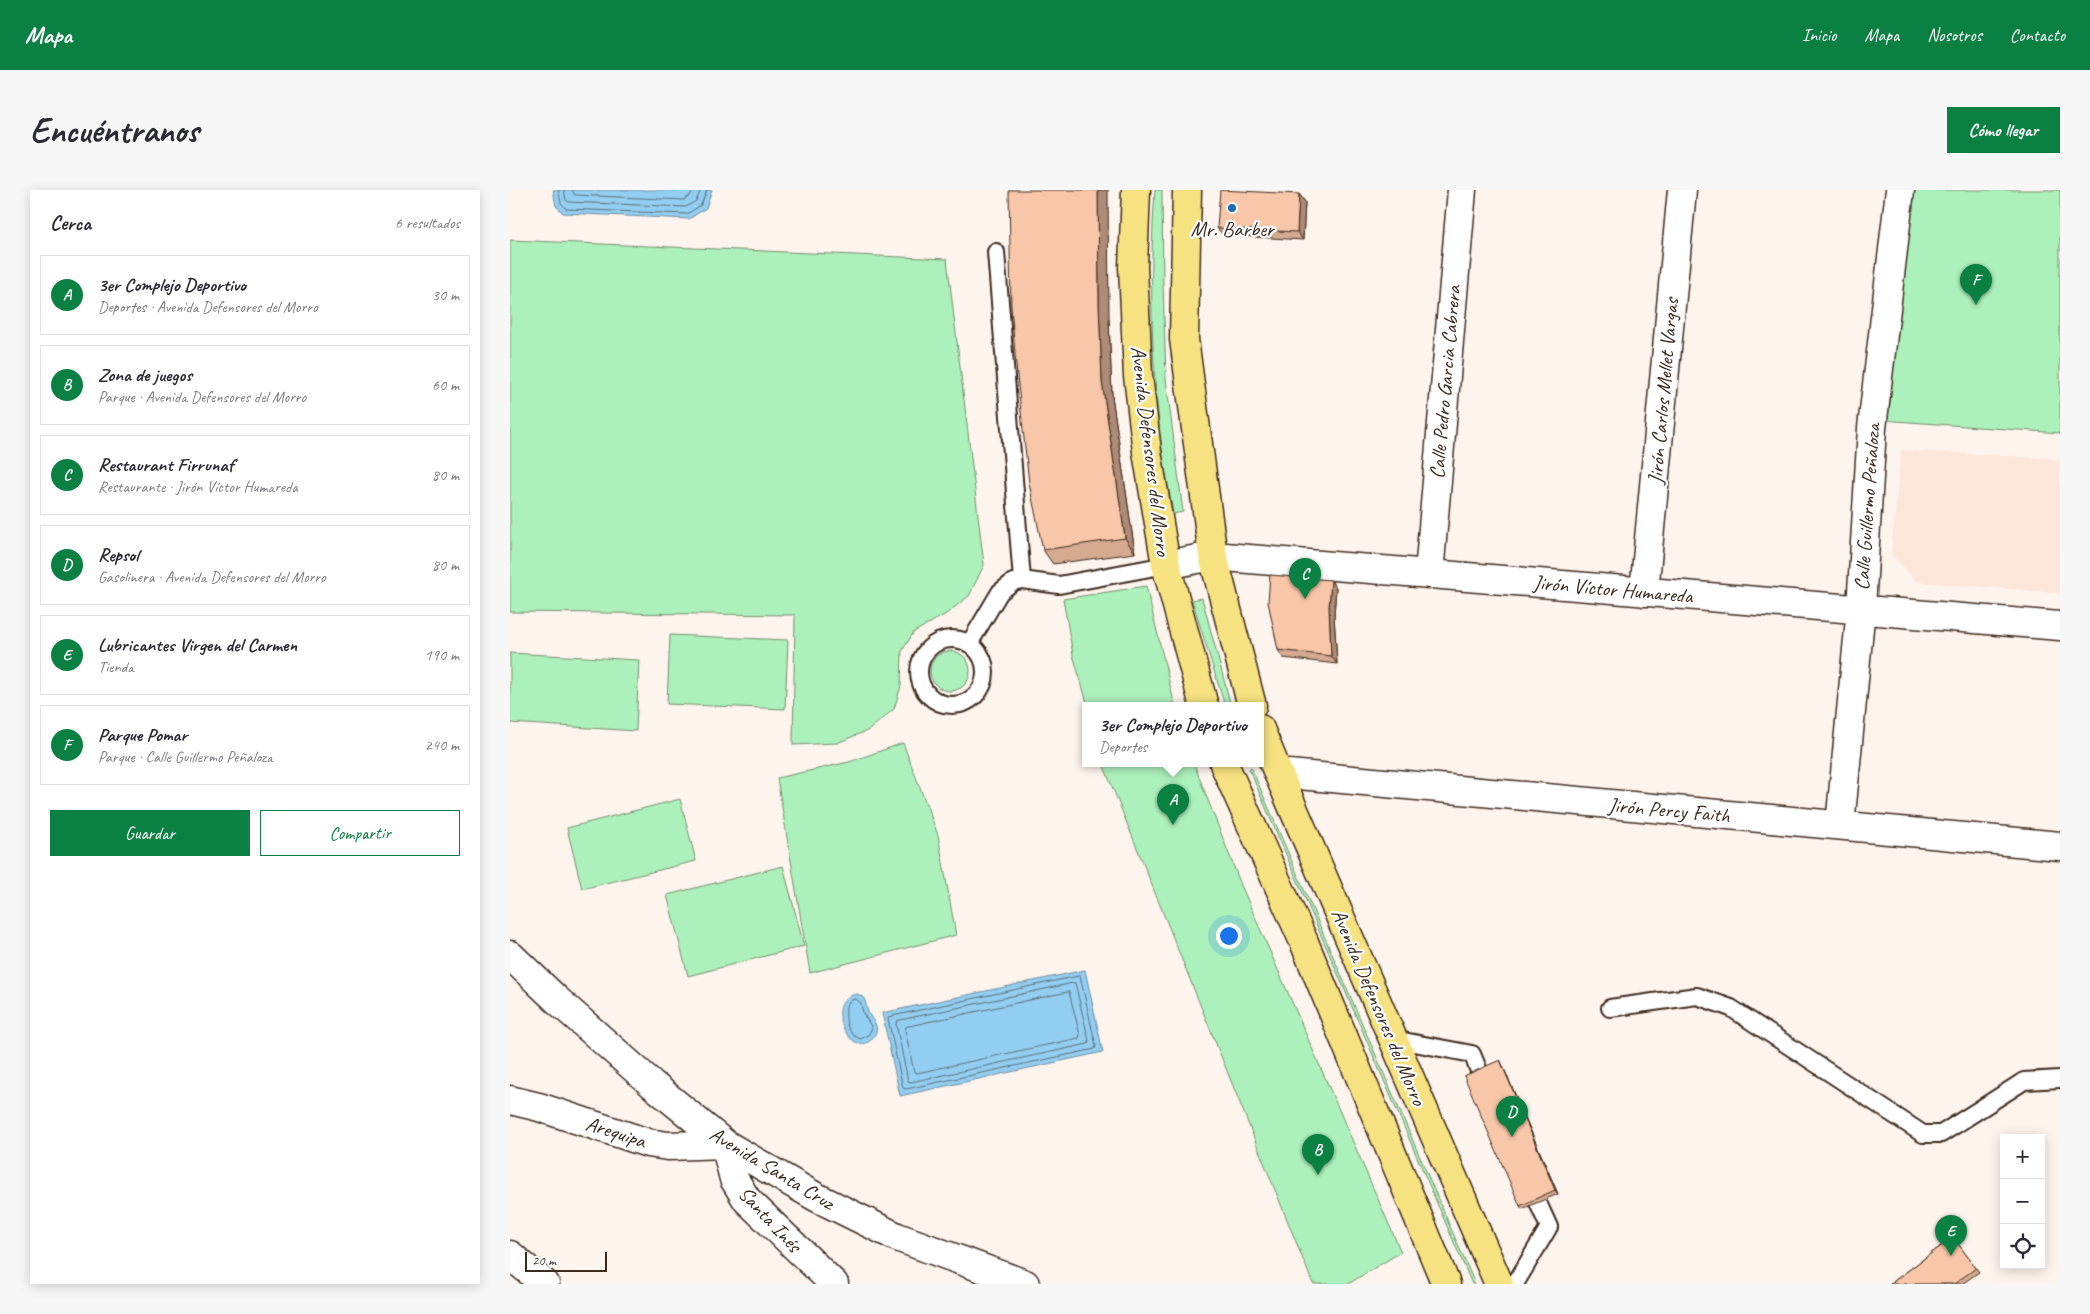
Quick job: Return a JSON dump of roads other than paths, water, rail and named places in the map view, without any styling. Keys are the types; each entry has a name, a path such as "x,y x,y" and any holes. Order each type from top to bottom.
{"main road":[{"name":"Avenida Defensores del Morro","path":"1136,190 1133,267 1138,376 1147,452 1166,565 1203,702"},
{"path":"1187,190 1184,339 1213,556 1251,702"},
{"name":"Avenida Defensores del Morro","path":"1264,739 1499,1284"},
{"name":"Avenida Defensores del Morro","path":"1225,767 1304,942 1446,1284"}],"street":[{"name":"Calle Pedro Garcia Cabrera","path":"1429,574 1462,190"},
{"name":"Jirón Carlos Mellet Vargas","path":"1644,592 1682,190"},
{"name":"Calle Guillermo Peñaloza","path":"1840,825 1861,608 1872,428 1900,190"},
{"name":"Jirón Víctor Humareda","path":"1166,565 1213,556 1861,608 2060,626"},
{"name":"Jirón Percy Faith","path":"1278,773 2060,846"},
{"name":"Avenida Santa Cruz","path":"510,955 556,999 652,1084 725,1144 816,1197 897,1237 1025,1284"},
{"name":"Arequipa","path":"510,1100 539,1107 648,1143 668,1146 725,1144"},
{"name":"Santa Inés","path":"725,1144 734,1179 747,1200 834,1284"},
{"path":"517,1268 545,1284"}],"lane":[{"path":"996,252 1022,580"},
{"path":"969,644 1000,592 1013,582 1022,580 1059,585 1166,565"},
{"path":"959,639 969,644 978,651 983,661 985,672 983,684 978,694 970,701 959,705 948,706 937,702 928,696 921,687 918,666 922,655 938,641 959,639"},
{"path":"1610,1008 1697,996 1731,1008 1923,1134 1941,1134 2024,1081 2060,1079"},
{"path":"1393,1039 1472,1054 1492,1100"},
{"path":"1515,1284 1549,1227 1525,1173"}],"water":[{"path":"553,190 712,190 706,208 689,219 563,213 556,206"},
{"path":"1085,970 1103,1052 900,1096 882,1013"},
{"path":"857,994 864,999 877,1029 874,1036 866,1043 858,1043 850,1038 840,1018 841,1008 846,999"}],"place":[{"name":"Mr. Barber","path":"1232,208"},
{"name":"Parque Pomar","path":"1976,305"},
{"name":"Restaurant Firrunaf","path":"1305,599"},
{"name":"3er Complejo Deportivo","path":"1173,825"},
{"name":"Repsol","path":"1512,1137"},
{"name":"Zona de juegos","path":"1318,1175"},
{"name":"Lubricantes Virgen del Carmen","path":"1951,1256"}]}
